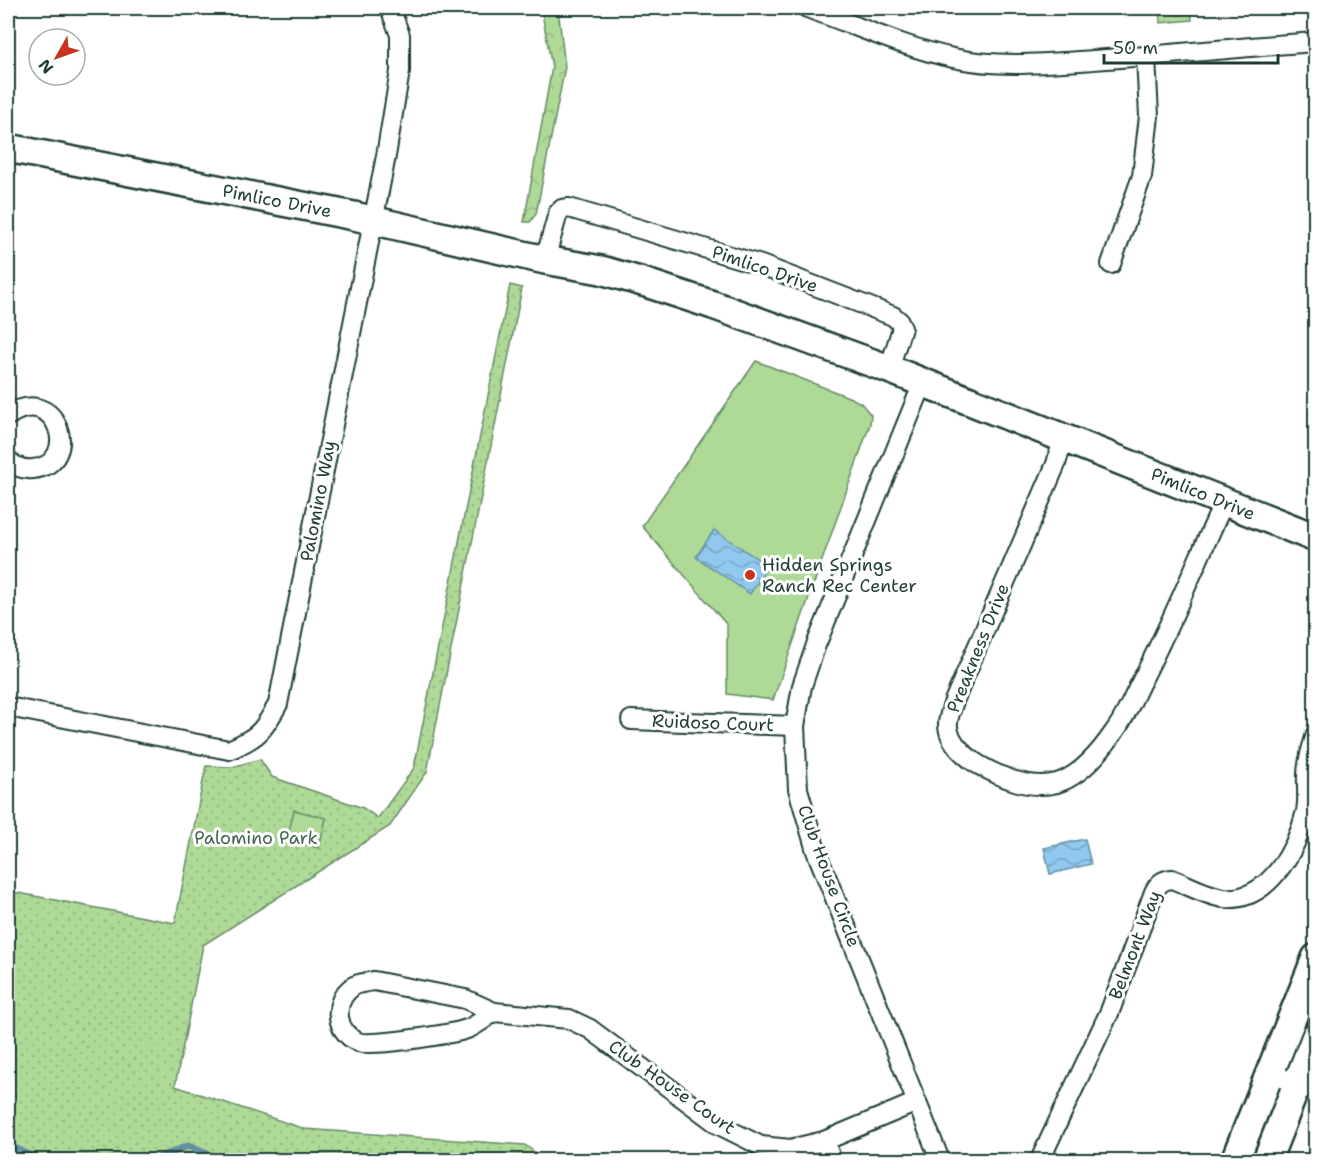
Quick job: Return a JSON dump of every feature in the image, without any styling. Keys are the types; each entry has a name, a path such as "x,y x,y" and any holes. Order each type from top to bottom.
{"street":[{"name":"Palomino Way","path":"8,707 229,750 252,740 265,728 278,701 374,220 400,71 400,35 390,8"},
{"path":"807,8 903,44 954,58 1010,63 1146,57 1316,42"},
{"path":"1111,264 1142,176 1149,116 1146,57"},
{"name":"Pimlico Drive","path":"8,148 374,220 545,260 601,270 678,293 890,369 1063,440 1316,538"},
{"name":"Pimlico Drive","path":"545,260 558,213 562,209 569,208 761,265 893,316 902,328 890,369"},
{"name":"Club House Circle","path":"923,383 816,645 802,686 795,726 798,789 816,851 940,1161"},
{"path":"8,416 16,410 27,407 47,412 59,429 61,439 54,458 38,469 27,470 8,460"},
{"name":"Preakness Drive","path":"1063,440 1053,471 954,700 948,726 952,739 961,752 976,763 1007,778 1031,785 1059,782 1094,757 1116,731 1153,659 1224,502"},
{"name":"Ruidoso Court","path":"631,720 795,726"},
{"name":"Belmont Way","path":"1040,1161 1110,1011 1158,884 1165,879 1172,879 1222,898 1242,898 1255,893 1271,880 1283,865 1306,811 1308,765 1316,734"},
{"path":"1235,1161 1316,958"},
{"name":"Club House Court","path":"494,1012 467,1029 379,1044 359,1043 344,1033 337,1013 342,996 354,985 374,981 465,999 494,1012 569,1019 590,1029 719,1125 761,1146 790,1149 824,1141 917,1102"},
{"path":"1267,1161 1307,1088 1316,1036"},
{"path":"1269,1073 1307,1088"},
{"path":"824,1141 832,1161"}],"green space":[{"path":"541,8 558,8 565,67 536,214 530,222 524,222 552,67"},
{"path":"1159,8 1191,8 1192,20 1160,23"},
{"name":"Palomino Park","path":"510,285 522,288 427,772 390,826 203,945 175,1086 305,1129 525,1145 545,1160 8,1160 8,891 175,923 206,766 232,767 260,759 272,777 363,808 378,818 414,768"},
{"name":"Hidden Springs Ranch Rec Center","path":"756,361 851,398 861,403 871,415 870,424 773,700 727,694 727,625 642,526"},
{"path":"294,810 326,818 319,848 287,840"}],"water":[{"path":"714,530 768,566 750,594 696,557"},
{"path":"1085,839 1091,864 1050,874 1044,848"}],"waterway":[{"path":"8,1145 40,1160"},
{"path":"153,1160 188,1146 222,1160"},
{"path":"269,1160 282,1157 299,1160"}],"place":[{"name":"Hidden Springs Ranch Rec Center","path":"750,575"}]}
